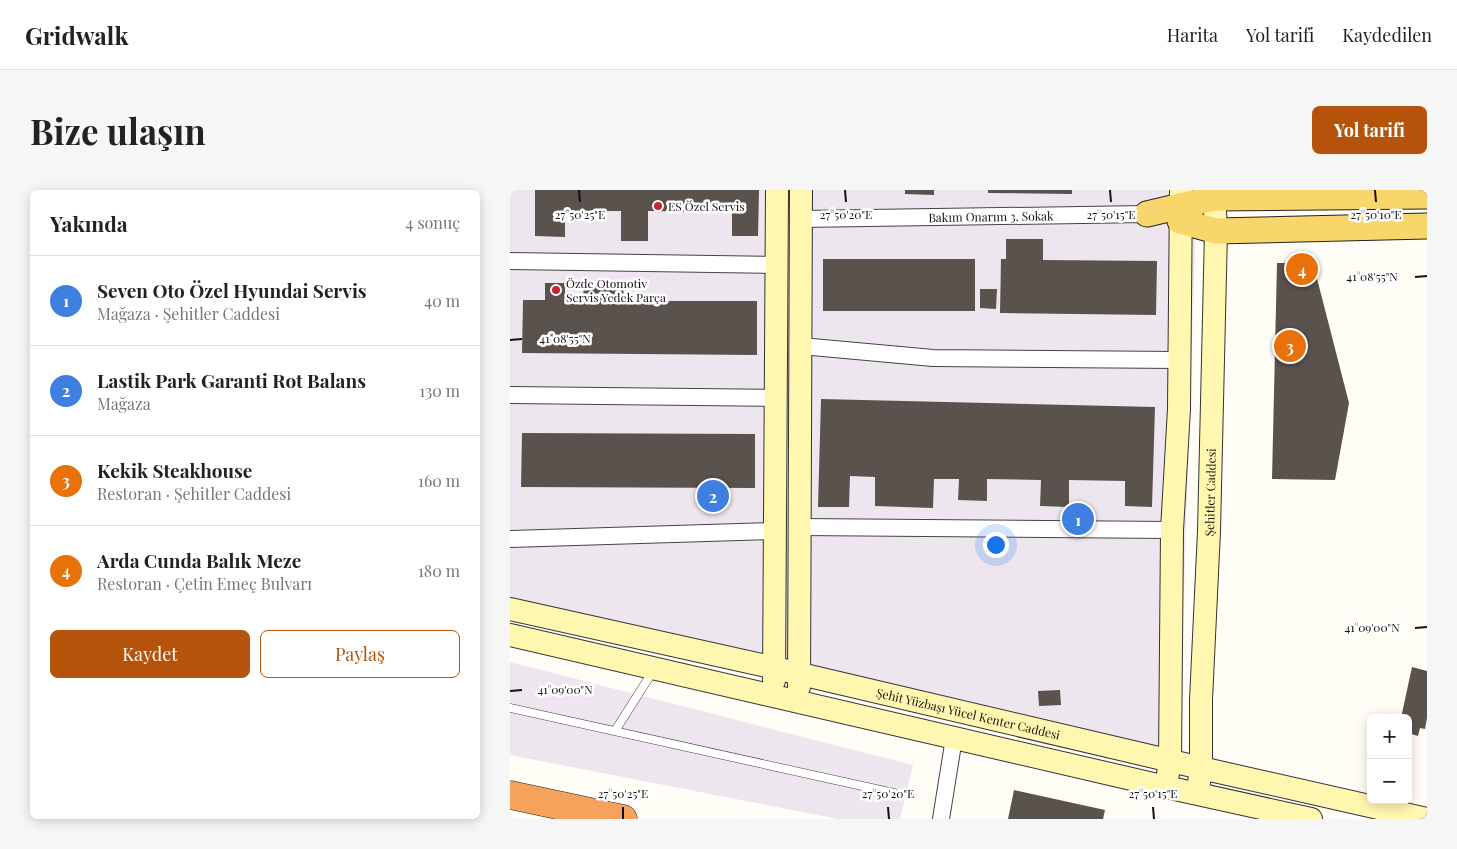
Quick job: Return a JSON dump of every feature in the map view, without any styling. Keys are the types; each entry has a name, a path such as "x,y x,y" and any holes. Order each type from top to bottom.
{"highway":[{"path":"510,793 623,819"}],"main road":[{"path":"1147,214 1181,206 1214,194 1427,196"},
{"path":"1181,206 1216,231 1427,226"}],"street":[{"path":"773,697 775,668 777,190"},
{"path":"799,703 801,190"},
{"name":"Şehitler Caddesi","path":"1197,794 1201,768 1201,700 1209,531 1216,231 1214,194"},
{"path":"1166,787 1170,760 1172,530 1179,409 1181,206"},
{"name":"Bakım Onarım 3. Sokak","path":"801,219 1147,214"},
{"path":"510,261 777,265"},
{"path":"801,346 933,358 1179,360"},
{"path":"510,395 776,398"},
{"path":"800,527 1172,530"},
{"path":"510,539 776,531"},
{"name":"Şehit Yüzbaşı Yücel Kenter Caddesi","path":"510,609 800,673 1201,768 1427,819"},
{"path":"510,635 799,703 1311,819"},
{"path":"941,819 954,738"}],"lane":[{"path":"615,731 654,669"},
{"path":"510,708 894,793"}],"shaded area":[{"path":"510,190 1197,190 1178,771 510,619"},
{"path":"510,662 913,765 900,819 838,819 510,755"}],"building":[{"path":"535,190 759,190 758,236 732,236 732,212 648,211 648,241 621,241 621,211 565,211 565,237 535,236"},
{"path":"905,190 934,190 934,195 905,194"},
{"path":"988,190 1072,190 1072,194 988,193"},
{"path":"1006,239 1043,239 1043,260 1157,261 1156,315 1000,313 1001,259 1006,259"},
{"path":"823,259 975,259 975,311 823,311"},
{"path":"1277,263 1313,263 1349,403 1335,480 1272,479"},
{"path":"584,282 624,282 623,301 757,301 757,355 522,353 523,300 545,300 545,283 565,283 565,300 583,300"},
{"path":"980,289 997,289 996,309 980,308"},
{"path":"821,399 1155,407 1152,507 1125,506 1125,481 1069,480 1069,507 1040,506 1041,480 987,479 987,501 958,500 959,479 934,479 933,508 875,506 875,477 850,476 849,507 818,507"},
{"path":"522,433 755,434 755,488 521,487"},
{"path":"1412,667 1427,671 1427,718 1425,729 1420,728 1418,736 1412,734 1412,714 1402,714"},
{"path":"1060,690 1061,705 1039,706 1038,691"},
{"path":"1014,790 1105,810 1103,819 1008,819"}],"place":[{"name":"ES Özel Servis","path":"658,206"},
{"name":"Arda Cunda Balık Meze","path":"1302,269"},
{"name":"Özde Otomotiv Servis Yedek Parça","path":"556,290"},
{"name":"Kekik Steakhouse","path":"1290,346"},
{"name":"Lastik Park Garanti Rot Balans","path":"713,496"},
{"name":"Seven Oto Özel Hyundai Servis","path":"1078,519"}]}
